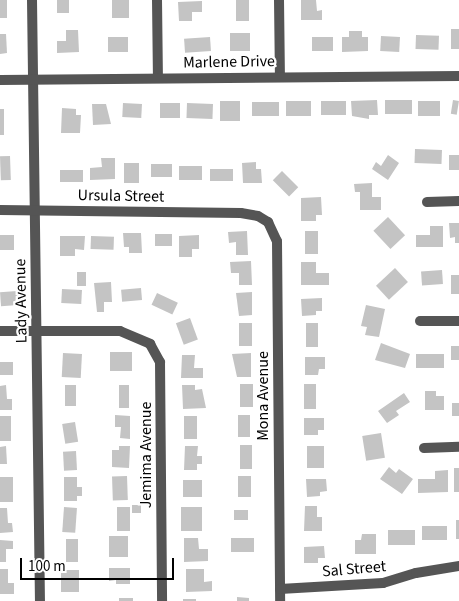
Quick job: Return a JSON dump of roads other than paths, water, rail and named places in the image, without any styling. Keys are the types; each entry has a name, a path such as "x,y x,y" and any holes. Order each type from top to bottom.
{"street":[{"name":"Lady Avenue","path":"32,0 40,601"},
{"path":"157,0 158,78"},
{"path":"280,0 280,77"},
{"name":"Marlene Drive","path":"0,80 459,76"},
{"path":"427,202 459,202"},
{"name":"Ursula Street","path":"0,210 241,213"},
{"name":"Mona Avenue","path":"241,213 258,216 268,222 277,241 280,601"},
{"path":"420,321 459,320"},
{"path":"0,331 37,331"},
{"name":"Jemima Avenue","path":"37,331 120,331 150,344 160,362 162,601"},
{"path":"424,448 459,447"},
{"name":"Sal Street","path":"280,589 383,583 416,573 459,566"}]}
